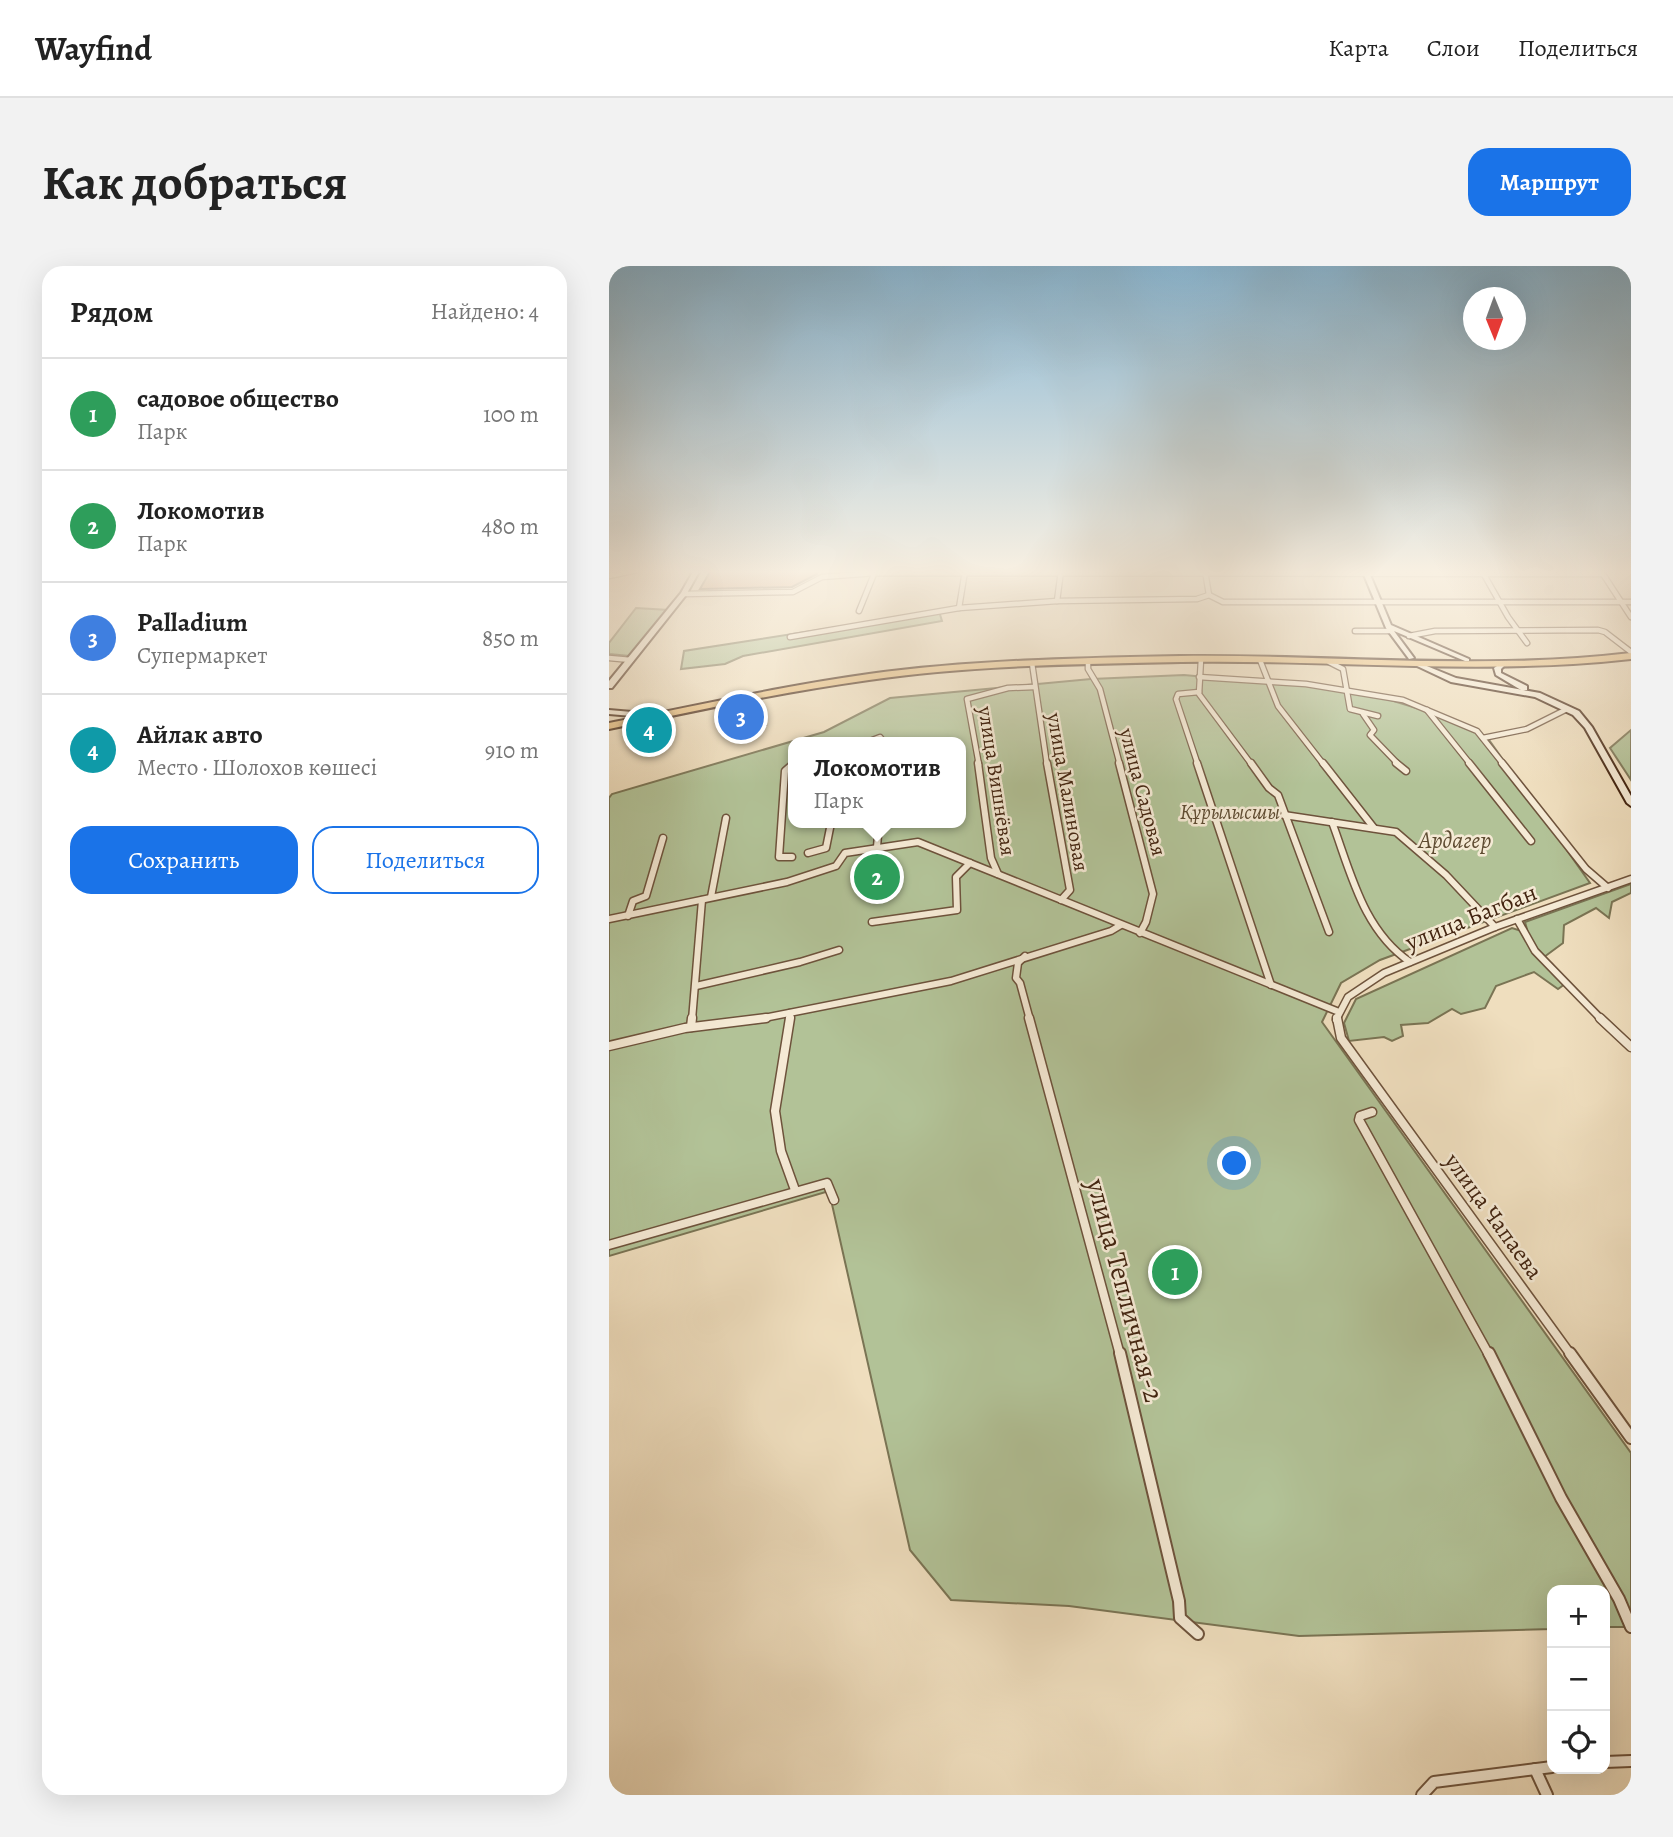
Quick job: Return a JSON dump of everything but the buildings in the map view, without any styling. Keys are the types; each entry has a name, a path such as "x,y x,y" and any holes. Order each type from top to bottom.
{"highway":[{"path":"609,720 863,674 961,663 1177,654 1502,665 1571,663 1631,654"},
{"path":"609,726 870,677 1032,663 1201,659 1329,662 1553,660 1631,654"}],"street":[{"path":"609,686 646,641"},
{"path":"1398,641 1414,661 1454,680 1537,695"},
{"path":"1422,641 1467,660"},
{"path":"1616,641 1631,654"},
{"path":"609,658 631,660"},
{"path":"1201,659 1199,692 1211,713 1269,788 1278,795 1329,932"},
{"path":"1260,660 1278,706 1374,829"},
{"name":"улица Садовая","path":"1088,661 1088,669 1100,689 1153,894 1146,922 1140,933"},
{"path":"1329,662 1343,669 1350,709 1378,716"},
{"path":"1032,663 1034,687"},
{"path":"1502,665 1497,668 1498,674 1567,709 1588,727 1631,803"},
{"path":"1199,677 1269,680 1378,694 1477,731 1586,869 1608,888"},
{"name":"улица Вишнёвая","path":"998,874 991,858 974,731 968,716 967,699 1008,688 1034,687"},
{"name":"улица Малиновая","path":"1034,687 1070,890 1061,900"},
{"path":"1199,692 1178,694 1176,699 1271,985"},
{"path":"1483,738 1525,731 1567,709"},
{"path":"1426,710 1531,841"},
{"path":"609,712 632,714 656,711"},
{"path":"1363,714 1374,730 1370,736 1406,771"},
{"path":"788,768 785,771 778,841 779,857 792,856"},
{"path":"1284,815 1396,832 1446,875 1495,927"},
{"path":"711,897 726,818"},
{"path":"1332,822 1369,916 1382,940 1410,962"},
{"path":"808,853 826,848 830,828"},
{"path":"877,847 879,828"},
{"path":"628,915 633,901 646,896 663,838"},
{"path":"609,919 765,887 827,870 836,866 845,853 918,842 1339,1012"},
{"path":"872,922 957,910 956,877 970,863"},
{"name":"улица Багбан","path":"1339,1012 1348,997 1364,985 1410,962 1495,927 1631,879"},
{"path":"691,1027 702,900"},
{"path":"1517,919 1524,935 1542,959 1631,1047"},
{"path":"609,1046 691,1027 790,1013 951,981 1111,931 1121,925"},
{"path":"696,986 800,962 839,950"},
{"name":"улица Тепличная-2","path":"1025,956 1018,963 1016,978 1020,983 1131,1394 1179,1601 1180,1618 1198,1633"},
{"name":"улица Чапаева","path":"1339,1012 1337,1028 1350,1051 1631,1438"},
{"path":"790,1013 790,1039 777,1084 775,1116 777,1140 796,1190"},
{"path":"1372,1112 1360,1116 1359,1120 1483,1342 1561,1498 1619,1599 1631,1627"},
{"path":"609,1245 827,1183 834,1200"},
{"path":"1610,1762 1631,1761"},
{"path":"1425,1793 1434,1782 1547,1768"},
{"path":"1535,1769 1547,1795"}],"green space":[{"path":"642,641 630,656 609,654 609,643"},
{"path":"745,641 826,641 743,656 725,664 681,669 684,651"},
{"path":"1184,675 1361,691 1426,711 1487,737 1590,883 1380,960 1341,983 1322,1022 1631,1453 1631,1627 1610,1627 1610,1585 1547,1585 1547,1629 1299,1636 1069,1606 951,1600 910,1550 829,1191 609,1256 609,798 612,794 788,743 788,828 966,828 966,737 807,737 824,732 890,698 1091,679"},
{"path":"1631,730 1631,780 1610,748"},
{"path":"1631,884 1631,893 1612,902 1609,918 1596,908 1564,925 1563,943 1540,960 1565,984 1558,989 1534,972 1496,986 1485,1008 1461,1014 1452,1009 1428,1023 1401,1025 1403,1036 1392,1041 1384,1037 1349,1041 1344,1023 1356,999 1512,928 1528,933 1525,922"}],"place":[{"name":"Palladium","path":"741,717"},
{"name":"Айлак авто","path":"649,730"},
{"name":"Локомотив","path":"877,877"},
{"name":"садовое общество","path":"1175,1272"}],"park label":[{"name":"Құрылысшы","path":"1230,812"},
{"name":"Ардагер","path":"1455,840"}]}
